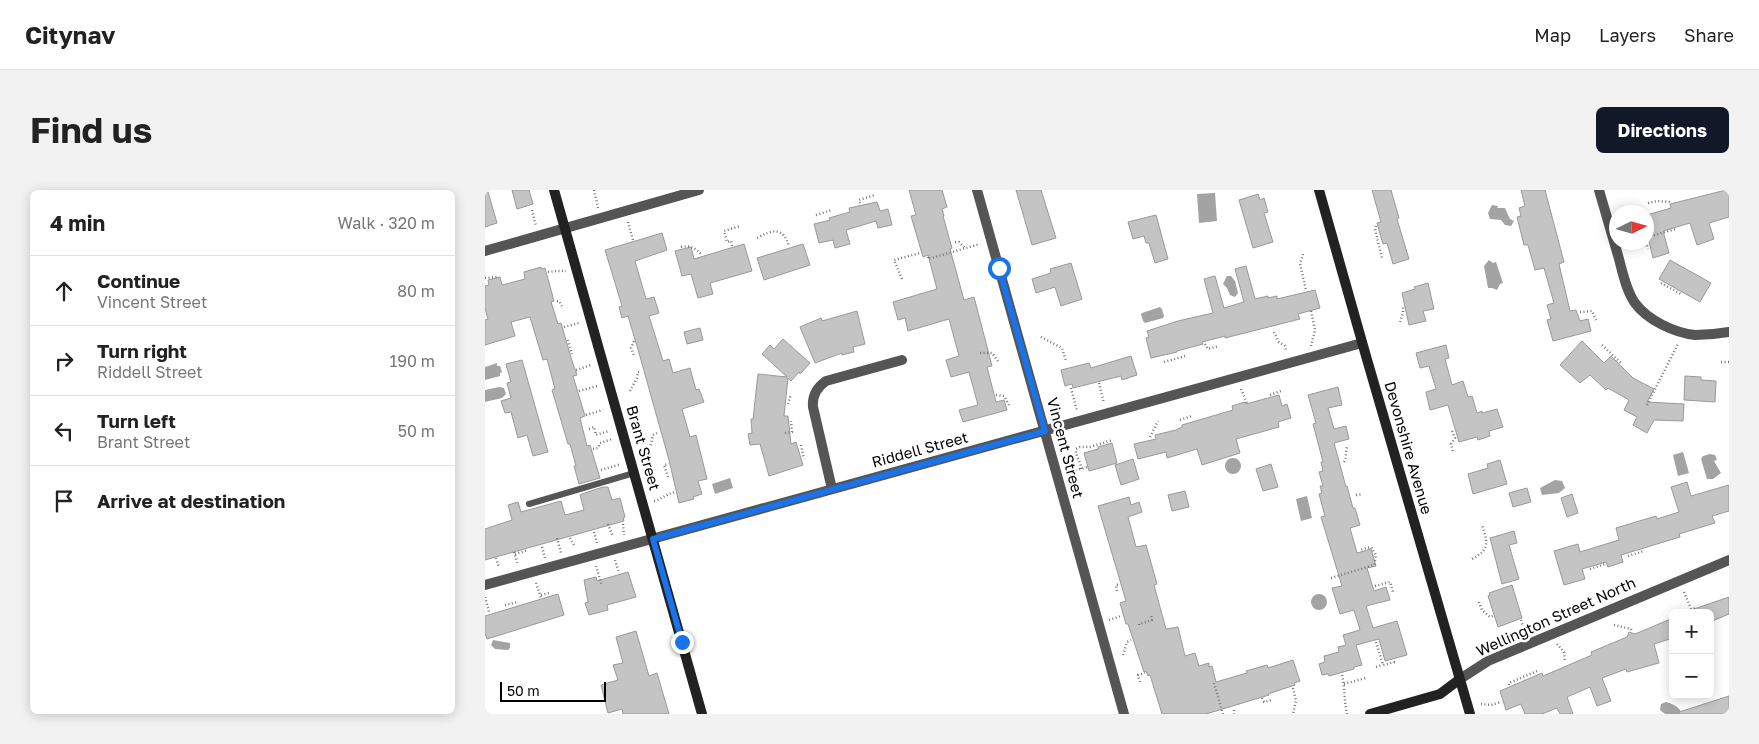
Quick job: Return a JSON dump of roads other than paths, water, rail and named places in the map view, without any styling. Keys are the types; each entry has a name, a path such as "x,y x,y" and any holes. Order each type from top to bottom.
{"main road":[{"name":"Brant Street","path":"554,190 701,714"},
{"name":"Devonshire Avenue","path":"1319,190 1470,714"},
{"name":"Wellington Street North","path":"1369,714 1440,694 1460,679"}],"street":[{"path":"485,251 699,190"},
{"name":"Vincent Street","path":"977,190 1124,714"},
{"path":"1599,190 1623,272 1636,304 1655,320 1668,327 1688,333 1704,335 1729,332"},
{"name":"Riddell Street","path":"485,585 1362,344"},
{"path":"833,489 813,407 812,400 815,392 819,385 826,381 901,360"},
{"name":"Wellington Street North","path":"1460,679 1488,661 1729,560"}],"lane":[{"path":"529,504 634,473"}]}
